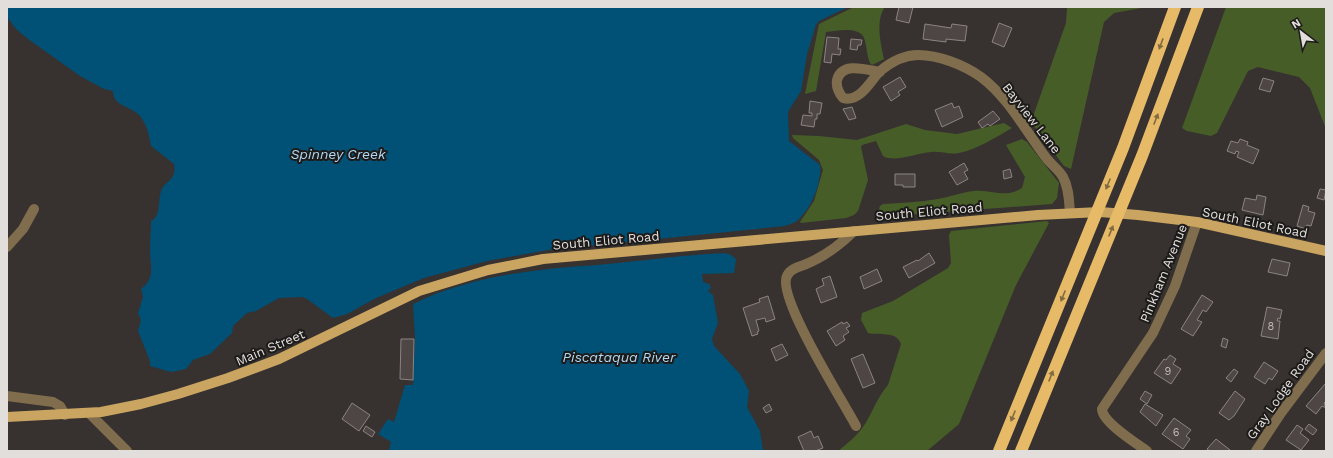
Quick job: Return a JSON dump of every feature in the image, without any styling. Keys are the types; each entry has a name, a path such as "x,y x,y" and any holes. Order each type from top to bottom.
{"highway":[{"path":"999,451 1123,148 1175,7"},
{"path":"1020,451 1142,156 1198,7"}],"main road":[{"name":"South Eliot Road","path":"532,260 854,231 1070,213 1100,212 1197,222 1326,251"},
{"name":"Main Street","path":"7,417 89,413 141,404 235,376 279,359 419,291 460,277 532,260"}],"street":[{"name":"Bayview Lane","path":"880,72 895,61 910,55 921,55 956,64 981,77 1001,96 1048,160 1063,176 1069,195 1070,213"},
{"path":"7,247 23,228 34,209"},
{"name":"Pinkham Avenue","path":"1147,451 1110,423 1102,413 1103,405 1153,333 1175,286 1197,222"},
{"path":"854,231 820,258 793,269 787,276 785,285 796,319 856,426"},
{"name":"Gray Lodge Road","path":"1256,451 1326,353"},
{"path":"7,396 53,402 60,406 65,415"},
{"path":"89,413 128,451"}],"green space":[{"path":"854,7 885,7 882,12 879,25 884,59 872,65 870,63 863,36 855,31 843,30 826,32 816,91 805,94 819,24"},
{"path":"1067,7 1147,7 1114,13 1104,22 1071,169 1064,166 1031,122 1066,23"},
{"path":"1226,7 1326,7 1326,129 1310,88 1299,77 1258,67 1248,71 1217,133 1211,136 1187,131 1182,128"},
{"path":"1004,123 1012,128 980,146 959,153 952,154 931,152 900,158 888,158 883,156 876,141 862,145 861,147 868,180 858,211 854,215 846,218 800,222 814,201 823,170 819,160 793,138 792,135 857,140 906,124 925,130 957,134"},
{"path":"1022,139 1027,142 1059,183 1057,198 1052,204 879,217 877,215 880,206 883,204 931,200 974,191 1009,193 1022,188 1025,177 1006,145"},
{"path":"1047,221 1049,223 1016,285 959,424 927,451 838,451 853,439 868,419 881,394 888,385 901,344 899,340 891,335 868,333 861,320 862,313 893,301 948,268 951,263 949,235 951,231"}],"water":[{"name":"Spinney Creek","path":"7,7 848,7 819,21 816,25 807,54 801,91 788,112 789,141 820,165 818,186 815,194 804,214 796,222 785,226 548,250 487,261 424,278 376,298 347,314 333,318 302,297 279,298 256,311 247,313 233,326 232,333 210,354 193,360 186,369 171,372 150,366 150,361 138,331 141,320 138,313 143,297 141,289 149,280 151,271 151,221 158,212 161,191 174,174 174,164 151,146 146,127 137,113 119,103 114,96 113,91 104,89 80,76 28,39 16,29 7,17"},
{"name":"Piscataqua River","path":"725,253 736,259 734,273 702,274 703,282 709,284 711,288 708,291 713,295 718,323 712,339 714,346 740,374 749,391 747,407 760,431 763,451 389,451 391,442 378,434 388,419 394,422 405,385 413,385 415,339 413,304 434,294 479,280 526,272"}],"building":[{"path":"899,7 913,7 909,23 896,20"},
{"path":"999,23 1012,28 1004,47 992,42"},
{"path":"925,24 951,28 952,24 967,26 965,41 946,39 946,42 923,39"},
{"path":"827,37 839,38 838,49 841,49 840,55 832,54 831,63 824,62"},
{"path":"851,39 862,40 861,45 858,45 857,50 850,49"},
{"path":"900,77 906,87 898,92 900,95 891,101 883,87"},
{"path":"1263,78 1274,81 1270,92 1259,89"},
{"path":"810,101 822,103 820,114 817,114 817,119 815,119 814,127 801,125 803,115 812,116 812,113 809,113"},
{"path":"952,103 954,108 959,106 963,117 942,127 935,110"},
{"path":"852,107 856,118 849,120 843,109"},
{"path":"993,111 1000,119 990,126 988,124 982,128 978,122"},
{"path":"1240,139 1248,142 1247,145 1259,150 1253,164 1237,157 1239,152 1236,151 1235,154 1227,151 1231,141 1238,143"},
{"path":"964,163 968,170 964,172 968,179 957,185 949,172"},
{"path":"1010,169 1012,177 1004,179 1003,171"},
{"path":"895,174 915,174 915,187 895,185"},
{"path":"1320,189 1326,190 1324,200 1317,198"},
{"path":"1257,195 1266,197 1263,215 1242,210 1245,198 1256,200"},
{"path":"1303,205 1309,207 1308,211 1315,213 1311,226 1307,225 1306,229 1297,226"},
{"path":"929,253 935,263 909,278 903,267 917,260 918,261"},
{"path":"1272,259 1290,263 1287,276 1268,272"},
{"path":"877,269 882,281 864,289 860,277"},
{"path":"830,276 837,297 821,303 816,289 824,285 822,279"},
{"path":"1202,295 1213,302 1206,312 1203,310 1197,320 1202,322 1193,336 1181,329"},
{"path":"768,296 775,319 766,322 765,318 756,320 759,331 757,332 758,334 752,336 743,308 760,302 759,299"},
{"path":"1267,307 1282,310 1280,319 1278,318 1277,321 1280,321 1278,339 1261,336"},
{"path":"842,322 843,324 847,322 850,326 846,328 849,332 843,336 845,340 836,346 827,331"},
{"path":"1223,338 1228,340 1226,348 1221,346"},
{"path":"401,339 414,339 413,380 400,379"},
{"path":"782,344 788,355 776,361 771,349"},
{"path":"863,354 875,383 863,388 851,359"},
{"path":"1170,355 1176,359 1173,364 1181,369 1171,384 1154,373 1164,359 1166,360"},
{"path":"1264,362 1278,371 1272,380 1269,378 1265,384 1254,377"},
{"path":"1234,369 1238,372 1231,382 1226,378"},
{"path":"1326,383 1326,401 1324,403 1326,408 1322,406 1316,414 1306,406"},
{"path":"1145,391 1152,395 1147,404 1140,399"},
{"path":"1235,391 1245,399 1234,416 1229,420 1219,413"},
{"path":"352,403 370,415 359,431 342,419"},
{"path":"769,404 772,410 766,413 763,408"},
{"path":"1145,404 1163,415 1156,426 1140,412"},
{"path":"1174,418 1191,430 1186,436 1190,439 1183,449 1162,434"},
{"path":"1309,424 1317,430 1313,435 1305,429"},
{"path":"1297,425 1303,429 1300,433 1309,440 1301,450 1286,440"},
{"path":"366,426 375,432 372,437 363,431"},
{"path":"811,431 814,438 818,436 823,448 815,451 804,451 798,437"},
{"path":"1216,439 1230,450 1210,451 1207,449"}]}
